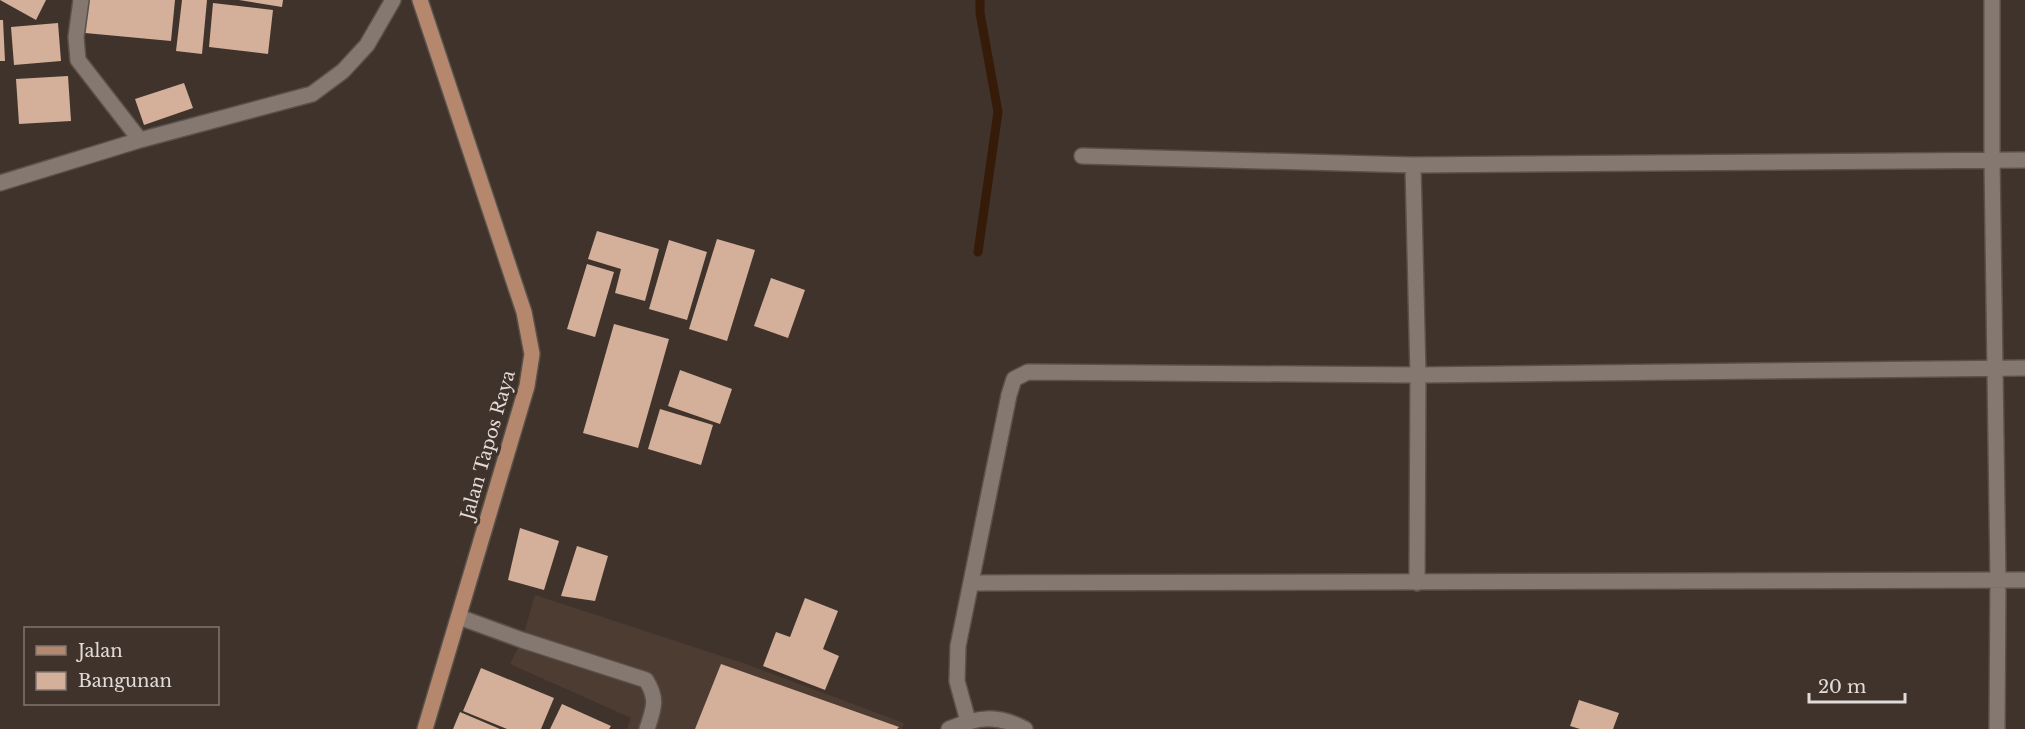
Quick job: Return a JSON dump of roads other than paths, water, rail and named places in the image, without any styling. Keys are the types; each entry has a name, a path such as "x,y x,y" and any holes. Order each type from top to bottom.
{"main road":[{"name":"Jalan Tapos Raya","path":"420,0 524,312 532,354 527,386 425,729"}],"street":[{"path":"81,0 76,37 78,60 140,140"},
{"path":"0,183 140,140 312,94 343,72 367,45 393,0"},
{"path":"1992,0 1994,369 1998,580 1997,729"},
{"path":"1082,156 1413,165 2025,160"},
{"path":"1413,165 1418,375 1417,583"},
{"path":"968,721 957,681 958,646 1009,395 1014,379 1028,372 1418,375 2025,369"},
{"path":"972,583 2025,580"},
{"path":"459,617 646,680 654,692 654,707 647,729"},
{"path":"949,729 968,721 987,718 1006,721 1025,729"}],"waterway":[{"path":"978,252 998,112 980,13 980,0"}]}
